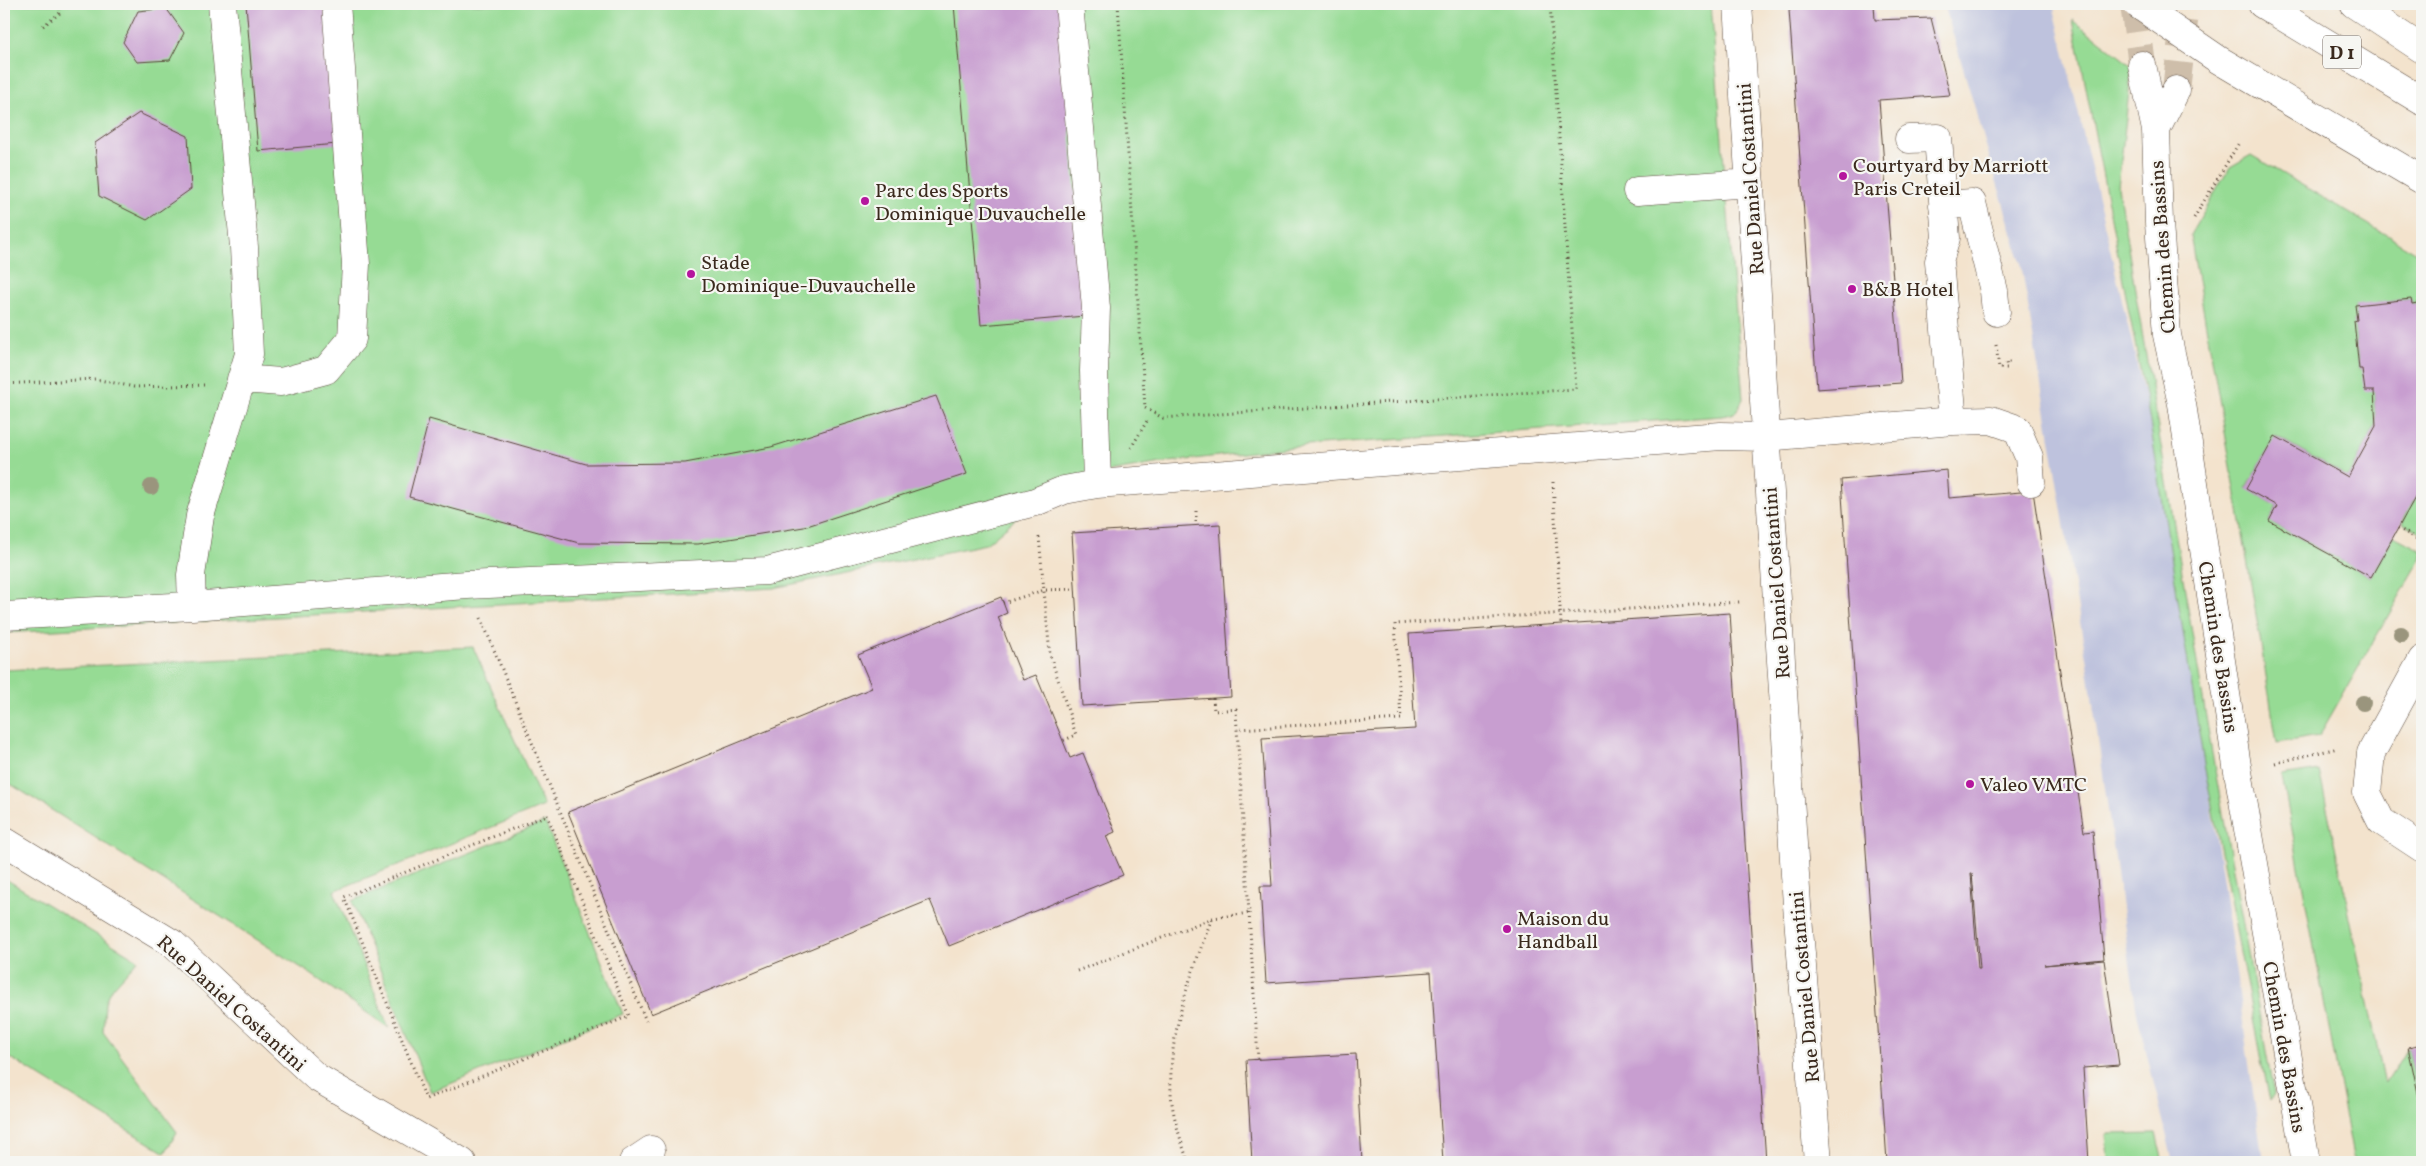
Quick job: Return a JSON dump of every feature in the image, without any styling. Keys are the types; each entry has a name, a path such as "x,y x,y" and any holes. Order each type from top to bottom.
{"street":[{"path":"192,606 191,575 200,516 249,354 244,247 222,4"},
{"path":"239,385 281,382 326,370 352,339 356,264 336,4"},
{"path":"1069,4 1096,308 1094,371 1097,484"},
{"name":"Rue Daniel Costantini","path":"1738,4 1797,905 1818,1162"},
{"path":"2137,4 2219,60 2422,180"},
{"name":"D 1","path":"2262,4 2422,101"},
{"path":"2354,4 2422,49"},
{"name":"Chemin des Bassins","path":"2142,65 2156,130 2158,222 2168,335 2182,404 2236,766 2306,1162"},
{"name":"Chemin des Bassins","path":"2156,130 2176,90"},
{"path":"1909,139 1938,138 1946,238 1939,261 1953,421"},
{"path":"1637,191 1750,183"},
{"path":"1943,205 1972,203 1994,291 1996,312"},
{"path":"4,616 192,606 467,585 767,571 1035,502 1064,490 1097,484 1721,436 1767,437 1953,421 1991,420 2017,429 2029,457 2031,482"},
{"path":"2422,660 2371,753 2367,793 2380,821 2422,848"},
{"name":"Rue Daniel Costantini","path":"4,841 173,944 316,1077 462,1162"}],"path":[{"path":"43,26 60,13 59,4"},
{"path":"1118,4 1145,408 1163,418 1576,389 1550,4"},
{"path":"2191,222 2240,141"},
{"path":"2007,368 2006,362 2010,362"},
{"path":"4,384 94,379 134,387 239,385"},
{"path":"1551,449 1561,624"},
{"path":"1035,502 1050,655 1076,735 1062,741"},
{"path":"2398,528 2422,542"},
{"path":"467,585 646,1021"},
{"path":"1003,603 1044,590 1075,589"},
{"path":"1237,729 1401,718 1395,624 1740,602"},
{"path":"1213,698 1214,711 1236,710 1258,1058"},
{"path":"2275,762 2324,751"},
{"path":"547,815 629,1016 426,1099 344,897 547,815"},
{"path":"1077,971 1213,918 1249,913"},
{"path":"1188,1162 1178,1130 1171,1092 1174,1044 1198,957 1213,918"}],"shaded area":[{"path":"1944,4 2053,4 2149,416 2221,868 2263,1162 2173,1162 2137,1013 2089,676 2021,263"}],"green space":[{"name":"Parc des Sports Dominique Duvauchelle","path":"4,4 1711,4 1743,399 1735,413 1722,416 1293,447 1161,463 1062,480 986,544 774,588 4,633"},
{"path":"2073,20 2132,66 2118,187 2213,759 2274,1095 2269,1102 2204,764 2149,416"},
{"path":"2251,155 2422,256 2422,302 2412,304 2411,299 2355,306 2357,320 2354,321 2359,369 2362,369 2374,391 2376,426 2348,477 2276,436 2246,488 2277,506 2269,521 2371,577 2394,536 2422,551 2422,557 2319,736 2277,743 2240,517 2190,235 2230,167"},
{"path":"2422,485 2422,533 2402,523"},
{"path":"473,647 544,806 334,891 389,1028 305,970 4,780 4,670"},
{"path":"2319,770 2385,1084 2408,1047 2422,1111 2422,1162 2354,1162 2282,776"},
{"path":"545,822 623,1014 430,1092 352,901"},
{"path":"4,878 138,960 109,992 105,1003 103,1032 177,1132 165,1153 4,1054"},
{"path":"2156,1133 2163,1162 2108,1162 2106,1134"}],"building":[{"path":"246,4 325,4 337,144 258,151"},
{"path":"954,4 1060,4 1085,316 981,325"},
{"name":"Courtyard by Marriott Paris Creteil","path":"1794,4 1874,4 1875,20 1931,18 1950,95 1879,100 1901,383 1817,389 1789,10 1794,9"},
{"path":"166,8 184,33 170,60 137,62 123,42 138,11"},
{"path":"139,113 188,136 191,189 147,220 99,196 95,143"},
{"path":"2411,299 2412,304 2422,302 2422,485 2371,577 2269,521 2277,506 2246,489 2275,436 2348,477 2376,426 2374,391 2365,391 2362,369 2359,369 2354,321 2357,320 2355,305"},
{"path":"936,396 967,474 804,527 698,544 579,543 409,497 429,419 586,464 685,463 771,447"},
{"name":"Valeo VMTC","path":"1947,470 1949,498 2033,491 2084,832 2093,831 2104,959 2044,965 2104,960 2119,1065 2083,1068 2089,1162 1887,1162 1841,480","holes":["1972,873 1980,969 1978,969"]},
{"path":"1220,524 1231,697 1082,706 1072,533"},
{"path":"1001,597 1007,613 998,617 1023,680 1036,675 1070,758 1083,753 1115,832 1106,836 1123,875 949,946 930,900 651,1014 568,812 872,688 858,655"},
{"name":"Maison du Handball","path":"1730,613 1766,1162 1443,1162 1431,972 1266,983 1260,886 1272,886 1262,738 1415,729 1409,634"},
{"path":"2422,1044 2422,1107 2421,1107 2408,1047"},
{"path":"1356,1054 1362,1162 1252,1162 1246,1060"}],"tunnel":[{"path":"2134,4 2142,65"},
{"path":"2176,90 2186,4"}],"place":[{"name":"Courtyard by Marriott Paris Creteil","path":"1843,176"},
{"name":"Parc des Sports Dominique Duvauchelle","path":"865,201"},
{"name":"Stade Dominique-Duvauchelle","path":"691,274"},
{"name":"B&B Hotel","path":"1852,289"},
{"name":"Valeo VMTC","path":"1970,784"},
{"name":"Maison du Handball","path":"1507,929"}]}
